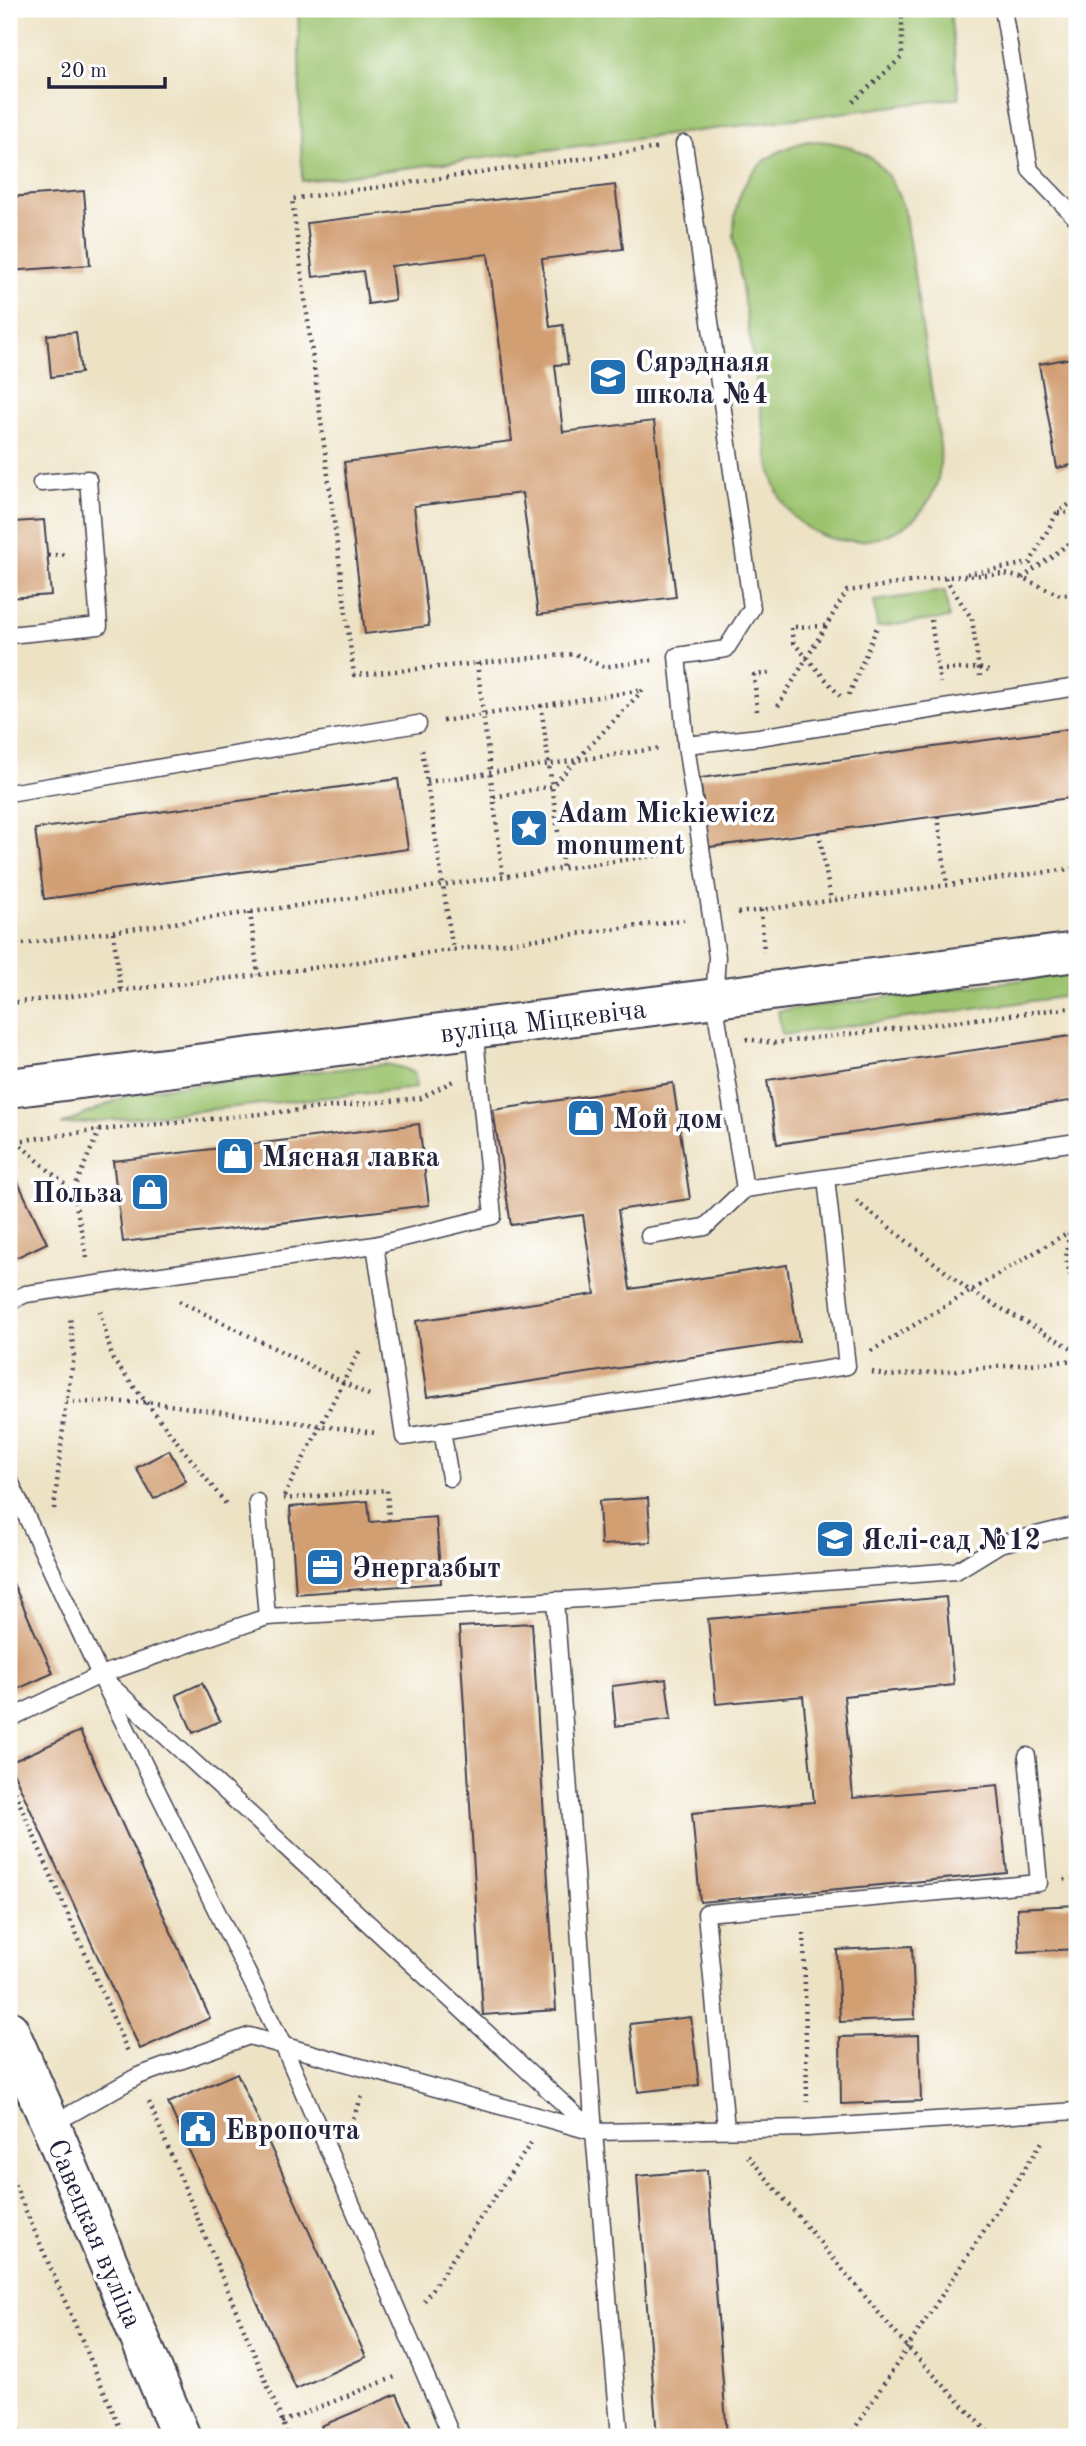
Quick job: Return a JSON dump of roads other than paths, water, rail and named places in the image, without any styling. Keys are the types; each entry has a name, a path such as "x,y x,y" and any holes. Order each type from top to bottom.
{"main road":[{"name":"вуліца Міцкевіча","path":"9,1088 1077,952"},
{"name":"Савецкая вуліца","path":"9,2030 181,2437"}],"lane":[{"path":"1003,9 1030,170 1077,219"},
{"path":"684,144 752,608 726,649 677,656 686,745 717,957 714,999 745,1189"},
{"path":"9,635 99,626 88,479 41,483"},
{"path":"686,745 760,737 1077,687"},
{"path":"9,793 418,724"},
{"path":"9,1302 26,1294 375,1245 494,1216 474,1028"},
{"path":"649,1236 705,1227 745,1189 1077,1142"},
{"path":"375,1245 404,1437 847,1366 826,1178"},
{"path":"442,1430 450,1478"},
{"path":"9,1479 100,1675 283,2045 452,2437"},
{"path":"257,1502 267,1617"},
{"path":"9,1719 100,1675 267,1617 598,1598 956,1571 1000,1544 1077,1525"},
{"path":"555,1600 594,2132 620,2437"},
{"path":"100,1675 594,2132"},
{"path":"726,2129 706,1913 1039,1883 1027,1756"},
{"path":"51,2125 138,2076 248,2036 594,2132 807,2128 1070,2112"},
{"path":"9,2424 13,2437"}],"place":[{"name":"Сярэднаяя школа №4","path":"608,377"},
{"name":"Adam Mickiewicz monument","path":"529,828"},
{"name":"Мой дом","path":"586,1118"},
{"name":"Мясная лавка","path":"235,1156"},
{"name":"Польза","path":"150,1192"},
{"name":"Яслі-сад №12","path":"835,1539"},
{"name":"Энергазбыт","path":"325,1567"},
{"name":"Европочта","path":"198,2129"}]}
